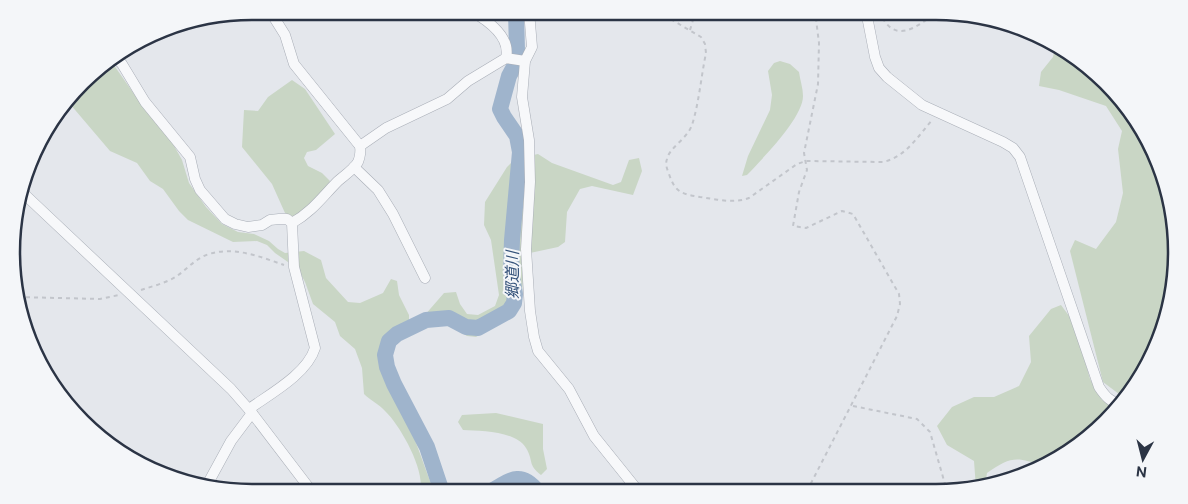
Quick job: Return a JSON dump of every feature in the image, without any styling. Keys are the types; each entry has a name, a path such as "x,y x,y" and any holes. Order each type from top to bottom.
{"street":[{"path":"276,20 285,35 294,64 360,146 361,152 358,162 354,167 339,180 318,204 302,218 292,223"},
{"path":"486,20 498,32 508,52 516,60 529,140 530,182 526,249 530,311 538,350 568,389 594,436 633,484"},
{"path":"360,146 386,128 447,99 468,81 516,60 532,47 530,20"},
{"path":"868,20 875,58 879,68 887,77 922,105 1008,145 1020,157 1099,387 1113,401"},
{"path":"120,62 145,102 190,157 195,179 200,190 225,219 248,227 262,225 270,220 278,219 287,220 292,223"},
{"path":"354,167 378,190 393,214 425,278"},
{"path":"27,196 230,389 251,411 305,484"},
{"path":"210,480 251,411 289,381 312,359 315,348 294,266 292,223"}],"path":[{"path":"673,20 701,37 705,44 706,53 691,127 685,138 667,158 666,166 672,184 677,190 686,194 721,200 742,201 797,164 806,161 883,162 893,160 903,154 936,113"},
{"path":"690,30 693,20"},
{"path":"811,484 897,316 900,304 899,294 853,214 842,211 806,228 793,226 799,192 807,170 804,146 818,84 819,44 816,20"},
{"path":"883,20 890,28 897,32 909,30 925,20"},
{"path":"24,297 100,299 129,293 160,284 177,276 191,263 209,254 231,252 251,254 289,267 294,266"},
{"path":"852,406 917,419 930,432 945,484"}],"green space":[{"path":"1054,52 1089,78 1110,99 1129,123 1144,149 1156,177 1164,207 1168,237 1168,267 1164,297 1156,327 1144,355 1119,394 1103,382 1070,251 1075,240 1096,249 1116,222 1123,193 1118,149 1122,131 1106,106 1059,90 1039,86 1041,72 1053,57"},
{"path":"780,61 790,64 799,72 803,93 801,105 781,138 747,175 742,176 748,156 770,110 772,95 768,71 774,63"},
{"path":"114,66 146,111 172,142 182,160 189,183 206,207 222,224 238,232 254,234 269,241 285,253 304,251 321,260 326,278 348,302 360,303 383,293 391,279 397,281 399,295 409,315 409,322 390,332 384,339 381,344 379,360 384,378 407,420 431,484 421,484 416,461 398,427 380,406 364,394 362,368 355,349 340,336 335,322 313,304 298,269 267,245 257,241 233,242 188,220 163,189 150,181 137,163 110,151 72,106 88,88"},
{"path":"292,80 305,89 335,134 316,150 307,152 304,158 308,166 322,173 330,181 314,206 296,218 285,213 272,184 242,147 244,110 258,111 268,97"},
{"path":"538,154 552,163 613,185 621,182 629,160 639,158 642,171 633,195 592,186 580,189 567,212 565,242 558,247 530,253 523,277 522,295 509,316 476,337 467,336 440,323 432,325 424,316 444,293 456,292 460,304 467,314 478,315 495,306 499,295 491,240 484,225 485,202 507,167 515,159"},
{"path":"1061,305 1075,324 1090,379 1102,400 1111,404 1077,436 1052,453 1032,463 1019,460 1008,461 987,473 986,479 975,481 974,461 947,445 937,426 952,407 974,397 994,397 1019,386 1031,362 1029,336 1051,309"},
{"path":"496,413 543,424 543,449 547,469 541,475 532,465 528,452 521,442 498,433 463,430 458,422 462,415"}],"waterway":[{"name":"郷道川","path":"439,484 427,447 394,384 387,367 385,355 389,341 397,334 426,320 449,318 466,327 478,328 509,311 514,303 515,294 511,271 512,240 520,152 517,136 500,109 509,76 516,63 516,20"},
{"name":"郷道川","path":"504,484 515,479 521,479 530,484"}]}
